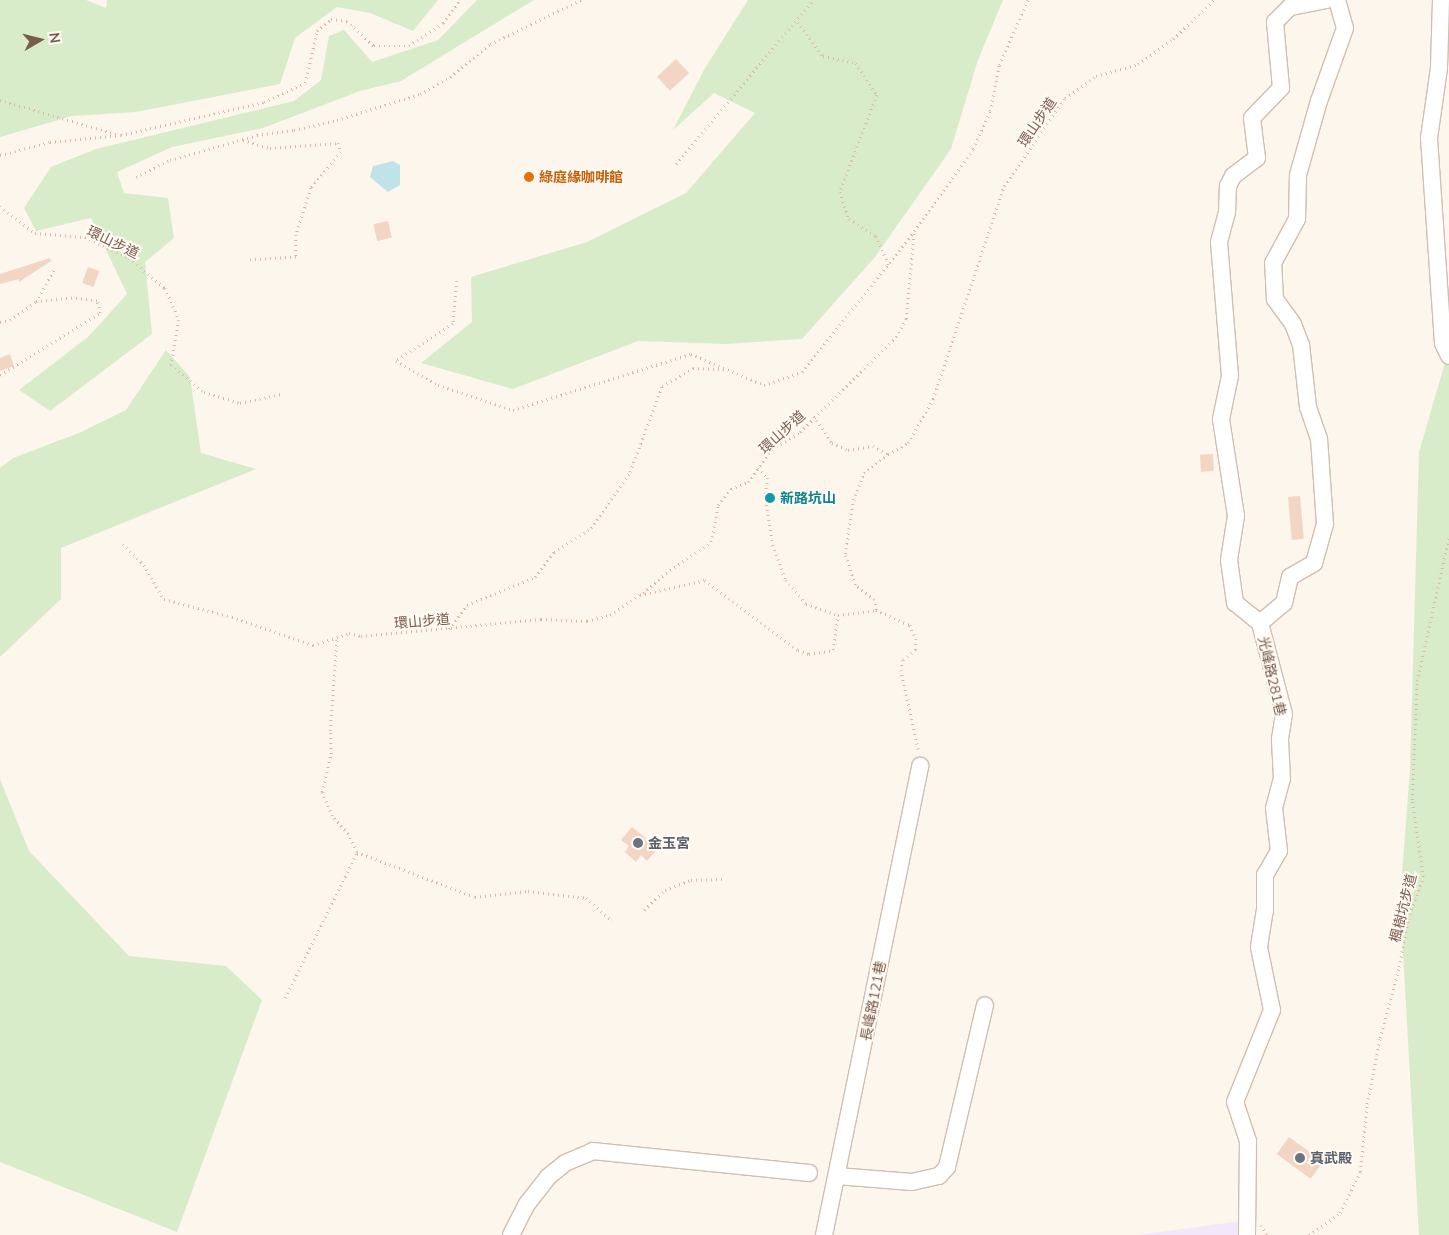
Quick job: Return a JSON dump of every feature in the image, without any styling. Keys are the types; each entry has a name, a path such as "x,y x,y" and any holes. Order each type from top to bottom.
{"street":[{"name":"光峰路281巷","path":"1247,1235 1248,1141 1235,1102 1272,1010 1259,947 1265,911 1265,875 1279,851 1274,808 1282,779 1280,738 1284,714 1260,623 1235,603 1229,560 1236,516 1221,419 1230,376 1219,242 1227,214 1228,186 1233,176 1257,158 1252,118 1281,88 1275,22 1290,7 1326,0"},
{"path":"1260,623 1284,603 1290,577 1314,563 1325,524 1319,439 1308,407 1301,345 1293,324 1275,299 1273,263 1297,219 1298,174 1318,101 1345,28 1338,0"},
{"path":"1441,0 1438,68 1429,138 1443,342 1449,356"},
{"name":"長峰路121巷","path":"824,1235 838,1176 920,766"},
{"path":"838,1176 912,1182 939,1176 947,1167 984,1005"},
{"path":"511,1235 527,1204 548,1177 565,1163 593,1151 809,1173"}],"path":[{"path":"0,155 50,142 121,135 264,102 305,83 317,31 331,19 347,21 374,46 409,46 443,23 460,0"},
{"path":"136,177 170,160 242,139 337,120 420,94 450,77 490,44 581,0"},
{"path":"676,164 798,22 813,0"},
{"path":"457,281 453,324 396,361 438,385 513,410 691,354 731,369 764,385 802,372 889,265 973,149 990,111 999,65 1028,0"},
{"name":"環山步道","path":"124,544 144,565 164,599 232,617 313,645 337,636 449,629 541,619 587,620 610,615 640,595 705,580 798,650 810,654 833,650 838,615 806,604 786,580 773,545 765,495 768,478 758,468 772,450 800,432 814,416 832,443 848,450 873,446 888,454 908,443 932,400 1004,186 1065,98 1096,76 1138,64 1173,39 1214,0"},
{"path":"798,22 823,56 856,63 877,95 840,192 849,220 876,236 889,265"},
{"path":"0,100 121,135"},
{"path":"242,139 270,148 338,143 341,152 311,188 296,235 296,257 250,260"},
{"name":"環山步道","path":"0,206 35,233 85,237 129,258 165,288 179,320 171,366 204,392 240,402 281,394"},
{"path":"814,416 896,337 906,319 914,231"},
{"path":"0,322 10,320 36,302 55,268"},
{"path":"0,375 100,313 96,301 72,298 36,302"},
{"path":"449,629 467,605 534,577 554,552 591,528 630,472 662,386 693,368 731,369"},
{"path":"876,610 874,600 855,585 844,554 853,500 864,473 888,454"},
{"path":"640,595 711,542 718,506 731,490 748,482 758,468"},
{"name":"楓樹坑步道","path":"1309,1235 1340,1213 1360,1172 1367,1104 1380,1038 1399,966 1408,919 1423,877 1412,800 1417,681 1449,536"},
{"path":"838,615 876,610 910,625 916,639 916,650 903,660 902,670 920,766"},
{"path":"337,636 330,724 331,754 322,792 332,816 348,834 357,852 474,898 528,891 586,898 612,921"},
{"path":"285,998 357,852"},
{"path":"644,910 665,890 691,880 726,879"}],"shaded area":[{"path":"1241,1221 1242,1235 1138,1235"}],"green space":[{"path":"0,0 86,0 106,8 107,0 438,0 413,31 370,13 337,7 295,38 280,84 136,112 72,116 0,137"},
{"path":"477,0 534,0 401,81 360,91 263,128 172,147 117,172 124,193 168,198 174,238 145,262 152,334 50,411 19,390 89,336 127,294 91,218 36,231 24,208 51,167 96,149 294,101 321,80 329,36 344,30 372,62 438,40"},
{"path":"748,0 1003,0 978,60 951,149 875,257 802,339 725,344 638,341 513,389 421,363 472,322 471,277 587,242 686,193 755,113 714,93 673,130 705,68"},
{"path":"1449,349 1449,1235 1419,1235 1400,900 1410,769 1419,452"},
{"path":"166,350 190,377 201,453 256,469 61,548 61,599 0,657 0,468 13,458 79,433 126,410"},
{"path":"0,779 29,851 129,956 226,966 262,1000 177,1232 0,1162"}],"water":[{"path":"393,161 400,165 400,185 388,192 370,177 373,166"}],"building":[{"path":"676,59 689,73 670,91 657,77"},
{"path":"388,221 392,238 377,241 373,224"},
{"path":"50,258 51,261 19,282 19,279 0,284 0,274"},
{"path":"88,267 99,271 93,287 82,283"},
{"path":"10,354 14,366 0,371 0,358"},
{"path":"1213,454 1214,471 1201,472 1200,455"},
{"path":"1300,496 1304,539 1292,540 1288,497"},
{"name":"金玉宮","path":"632,827 658,848 647,861 641,855 636,862 625,852 629,846 621,840"},
{"name":"真武殿","path":"1289,1137 1323,1162 1311,1179 1277,1154"}],"place":[{"name":"綠庭緣咖啡館","path":"529,177"},
{"name":"新路坑山","path":"770,498"},
{"name":"金玉宮","path":"638,843"},
{"name":"真武殿","path":"1300,1158"}]}
